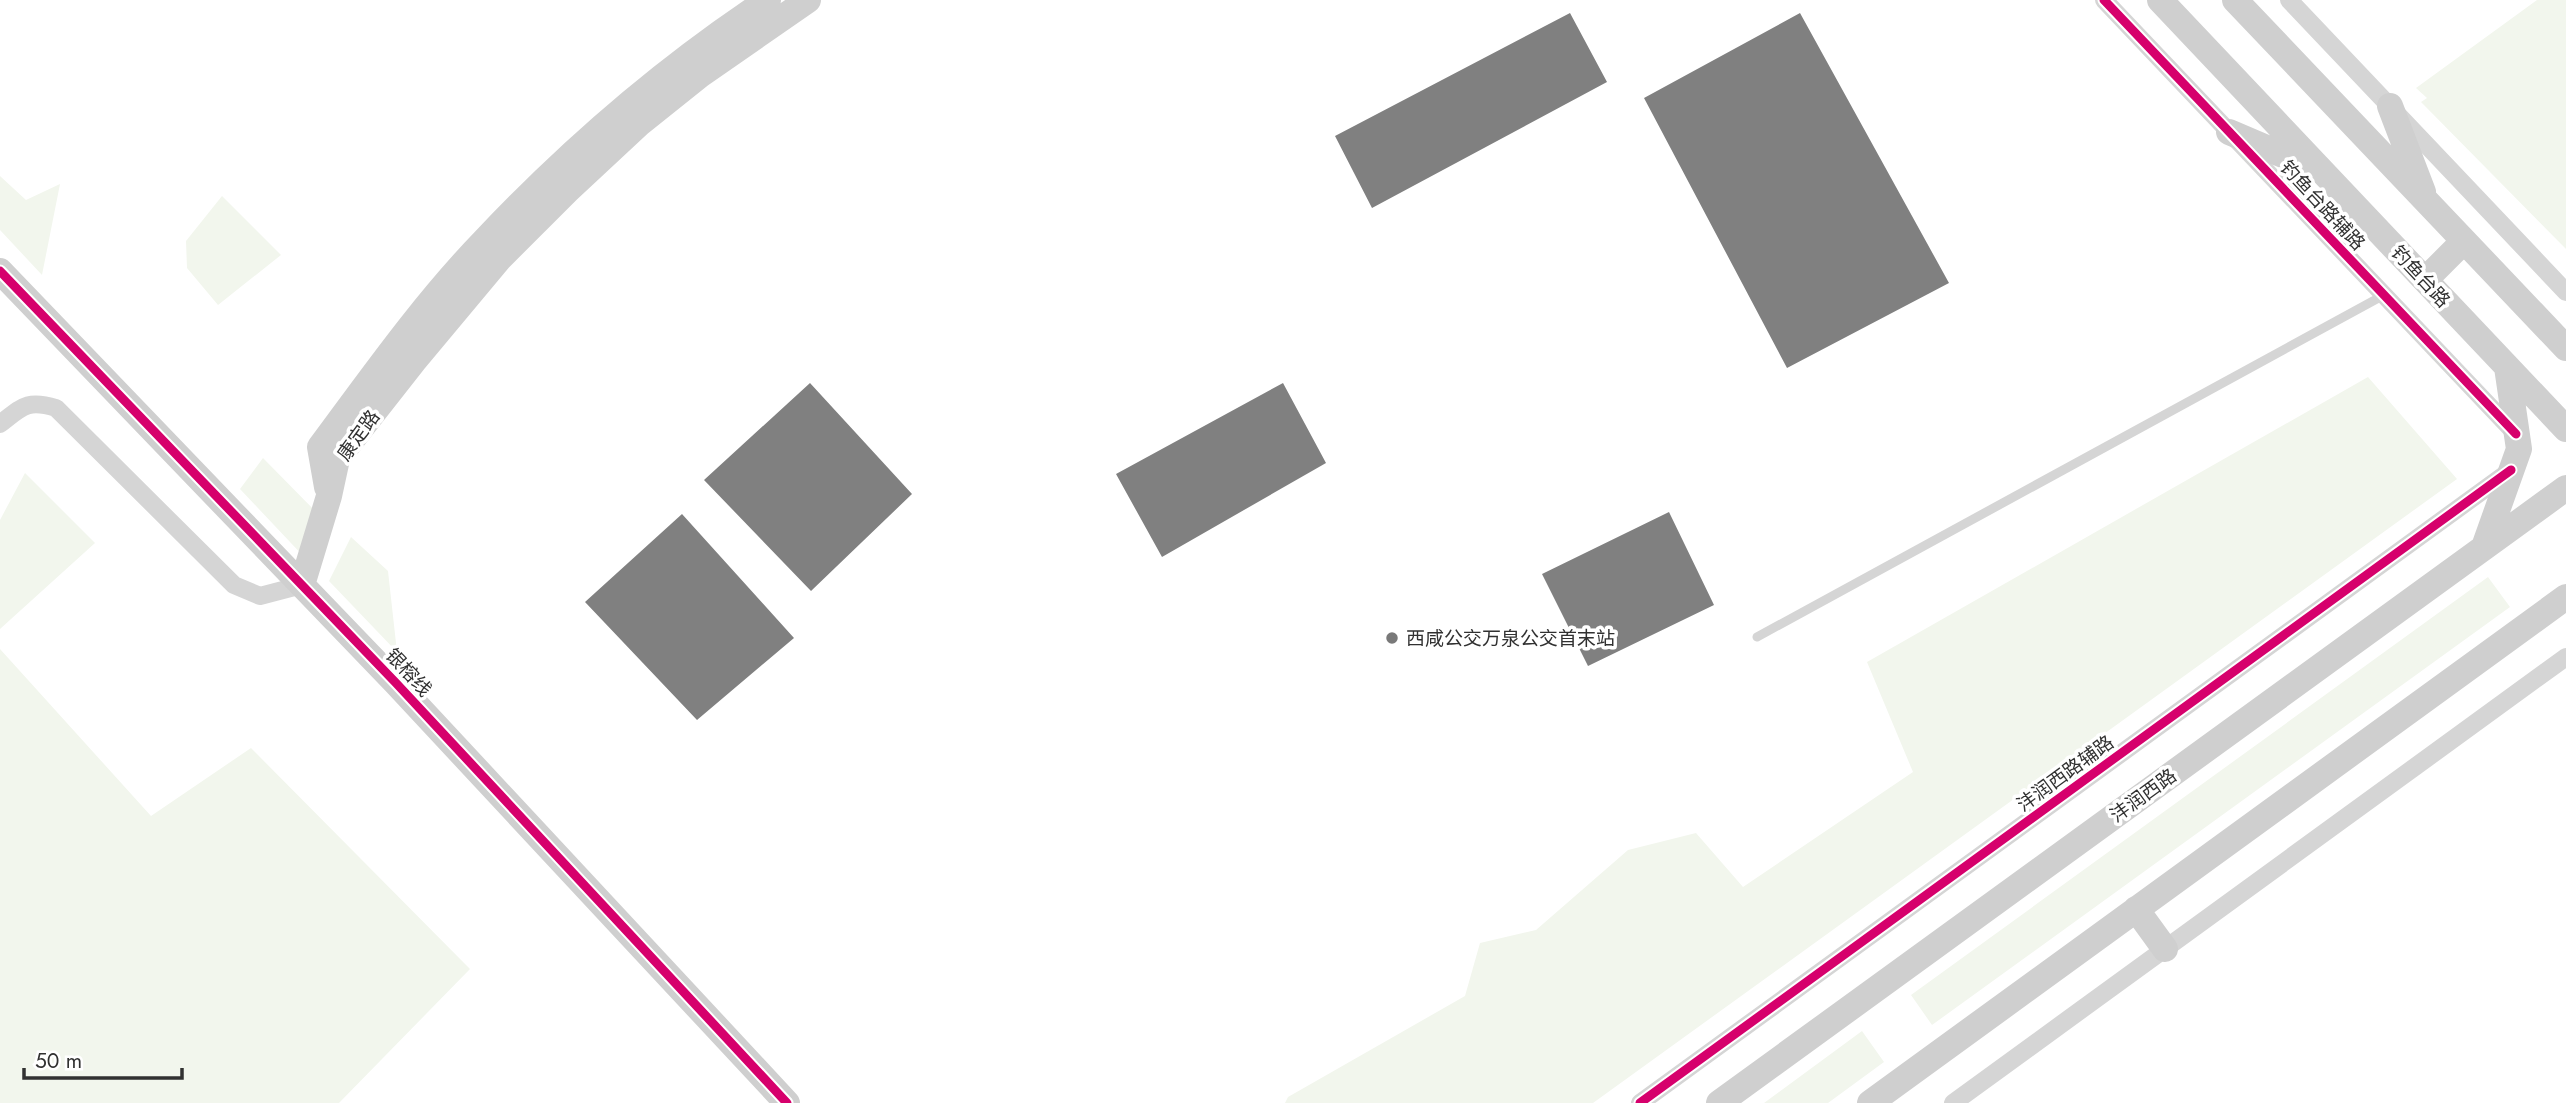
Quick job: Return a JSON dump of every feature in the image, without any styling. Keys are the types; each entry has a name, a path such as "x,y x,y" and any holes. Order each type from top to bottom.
{"main road":[{"name":"康定路","path":"329,496 320,447 385,360 483,241 596,132 704,45 768,0"},
{"name":"康定路","path":"329,496 337,459 500,258 640,124 699,75 808,0"},
{"name":"钓鱼台路","path":"2160,0 2566,429"},
{"path":"2235,0 2566,348"},
{"path":"2390,106 2428,203"},
{"path":"2229,132 2323,173"},
{"path":"2425,280 2464,242"},
{"name":"银榕线","path":"0,271 302,585 787,1103"},
{"path":"2484,547 2519,449 2507,367"},
{"name":"沣润西路","path":"1719,1103 2566,488"},
{"path":"302,585 329,496"},
{"path":"1870,1103 2560,606"},
{"path":"2136,909 2165,949"}],"street":[{"name":"钓鱼台路辅路","path":"2104,0 2516,434"},
{"path":"2289,0 2566,292"},
{"path":"0,424 22,407 39,402 56,408 234,585 260,596 302,585"},
{"name":"沣润西路辅路","path":"1640,1103 2511,470"},
{"path":"1953,1103 2566,657"}],"lane":[{"path":"1757,637 2384,295"}],"shaded area":[{"path":"2537,0 2566,0 2566,249 2421,102 2427,98 2416,88"},
{"path":"0,176 26,200 60,184 42,275 0,230"},
{"path":"222,196 281,255 218,305 187,268 186,241"},
{"path":"2368,377 2457,479 1593,1103 1285,1103 1288,1097 1465,996 1480,943 1536,930 1628,850 1696,833 1743,887 1913,772 1867,662"},
{"path":"263,458 324,520 307,560 240,489"},
{"path":"25,473 95,543 0,629 0,520"},
{"path":"351,537 388,571 397,652 329,581"},
{"path":"2488,577 2510,607 1932,1025 1911,995"},
{"path":"0,649 151,816 251,748 470,969 339,1103 0,1103"},
{"path":"1862,1031 1884,1062 1828,1103 1764,1103"}],"building":[{"path":"1570,13 1607,82 1372,208 1335,136"},
{"path":"1800,13 1949,283 1787,368 1644,98"},
{"path":"810,383 912,494 811,591 704,480"},
{"path":"1283,383 1326,463 1162,557 1116,474"},
{"path":"1669,512 1714,605 1588,666 1542,574"},
{"path":"682,514 794,638 697,720 585,602"}],"cycle path":[{"path":"2104,0 2516,434"},
{"path":"0,271 396,683 787,1103"},
{"path":"1640,1103 2511,470"}],"place":[{"name":"西咸公交万泉公交首末站","path":"1392,638"}]}
